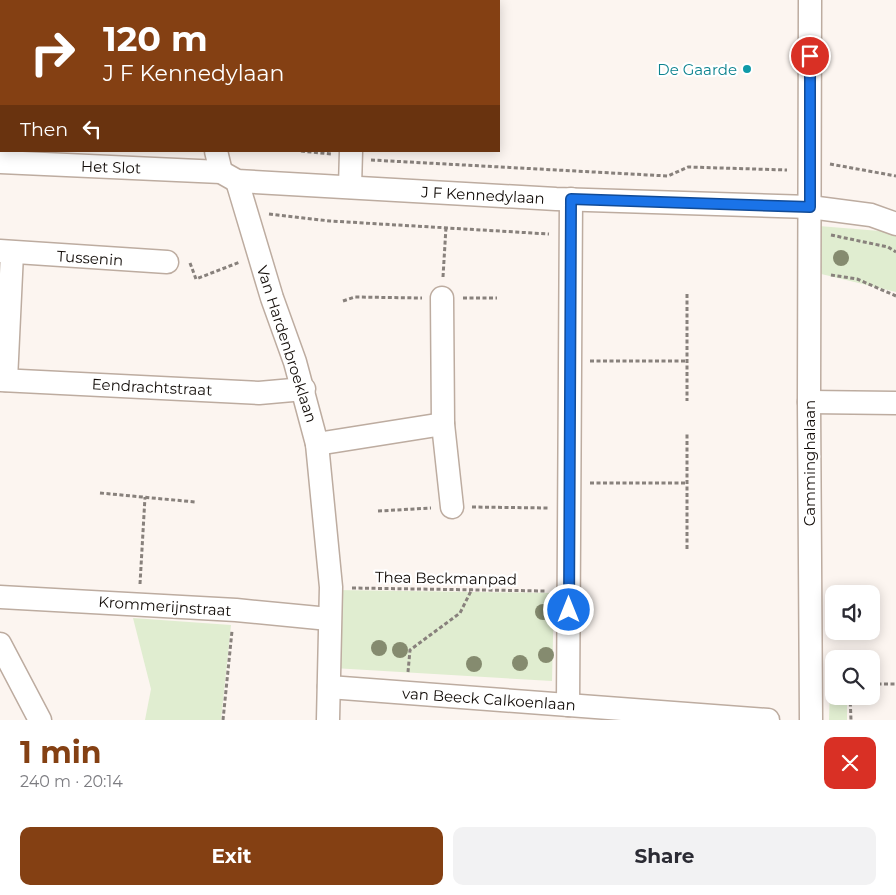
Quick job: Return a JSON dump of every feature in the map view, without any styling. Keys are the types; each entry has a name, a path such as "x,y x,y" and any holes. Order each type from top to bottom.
{"street":[{"path":"810,0 810,207"},
{"path":"350,187 351,155"},
{"name":"Het Slot","path":"0,162 225,168"},
{"name":"J F Kennedylaan","path":"225,168 350,187 571,199 810,207 871,215 896,224"},
{"name":"Van Hardenbroeklaan","path":"225,168 246,213 304,389 317,444 332,587 329,619 328,720"},
{"path":"568,705 571,199"},
{"name":"Camminghalaan","path":"810,207 809,402 812,720"},
{"name":"Tussenin","path":"3,380 6,252 167,262"},
{"path":"442,298 442,424 452,507"},
{"name":"Eendrachtstraat","path":"3,380 259,393 304,389"},
{"path":"809,402 896,403"},
{"path":"317,444 442,424"},
{"name":"Krommerijnstraat","path":"0,597 5,595 236,610 329,619"},
{"path":"0,644 40,720"},
{"name":"van Beeck Calkoenlaan","path":"329,687 768,720"}],"path":[{"name":"J F Kennedylaan","path":"313,152 668,176 688,167 786,170 792,164 811,163 841,165 896,176"},
{"path":"246,213 330,221 555,234 571,230"},
{"path":"442,298 446,227"},
{"path":"810,232 842,236 888,246 896,252"},
{"path":"167,262 189,260 196,279 259,255"},
{"path":"810,274 857,279 896,296"},
{"path":"687,294 687,401"},
{"path":"585,361 687,362"},
{"path":"687,432 687,549"},
{"path":"584,482 687,483"},
{"path":"100,494 196,502"},
{"path":"139,586 145,497"},
{"name":"Thea Beckmanpad","path":"332,587 569,592"},
{"path":"408,675 410,650 460,613 472,589"},
{"path":"223,720 236,610"},
{"path":"880,684 896,684"},
{"path":"850,705 851,720"}],"green space":[{"path":"819,226 892,232 896,234 896,292 817,273"},
{"path":"335,590 554,593 552,681 333,668"},
{"path":"133,618 231,625 221,720 145,720 151,689"},
{"path":"829,705 847,705 847,720 829,720"}],"place":[{"name":"De Gaarde","path":"747,69"}],"route":[{"path":"569,610 571,199 810,207 810,56"}]}
